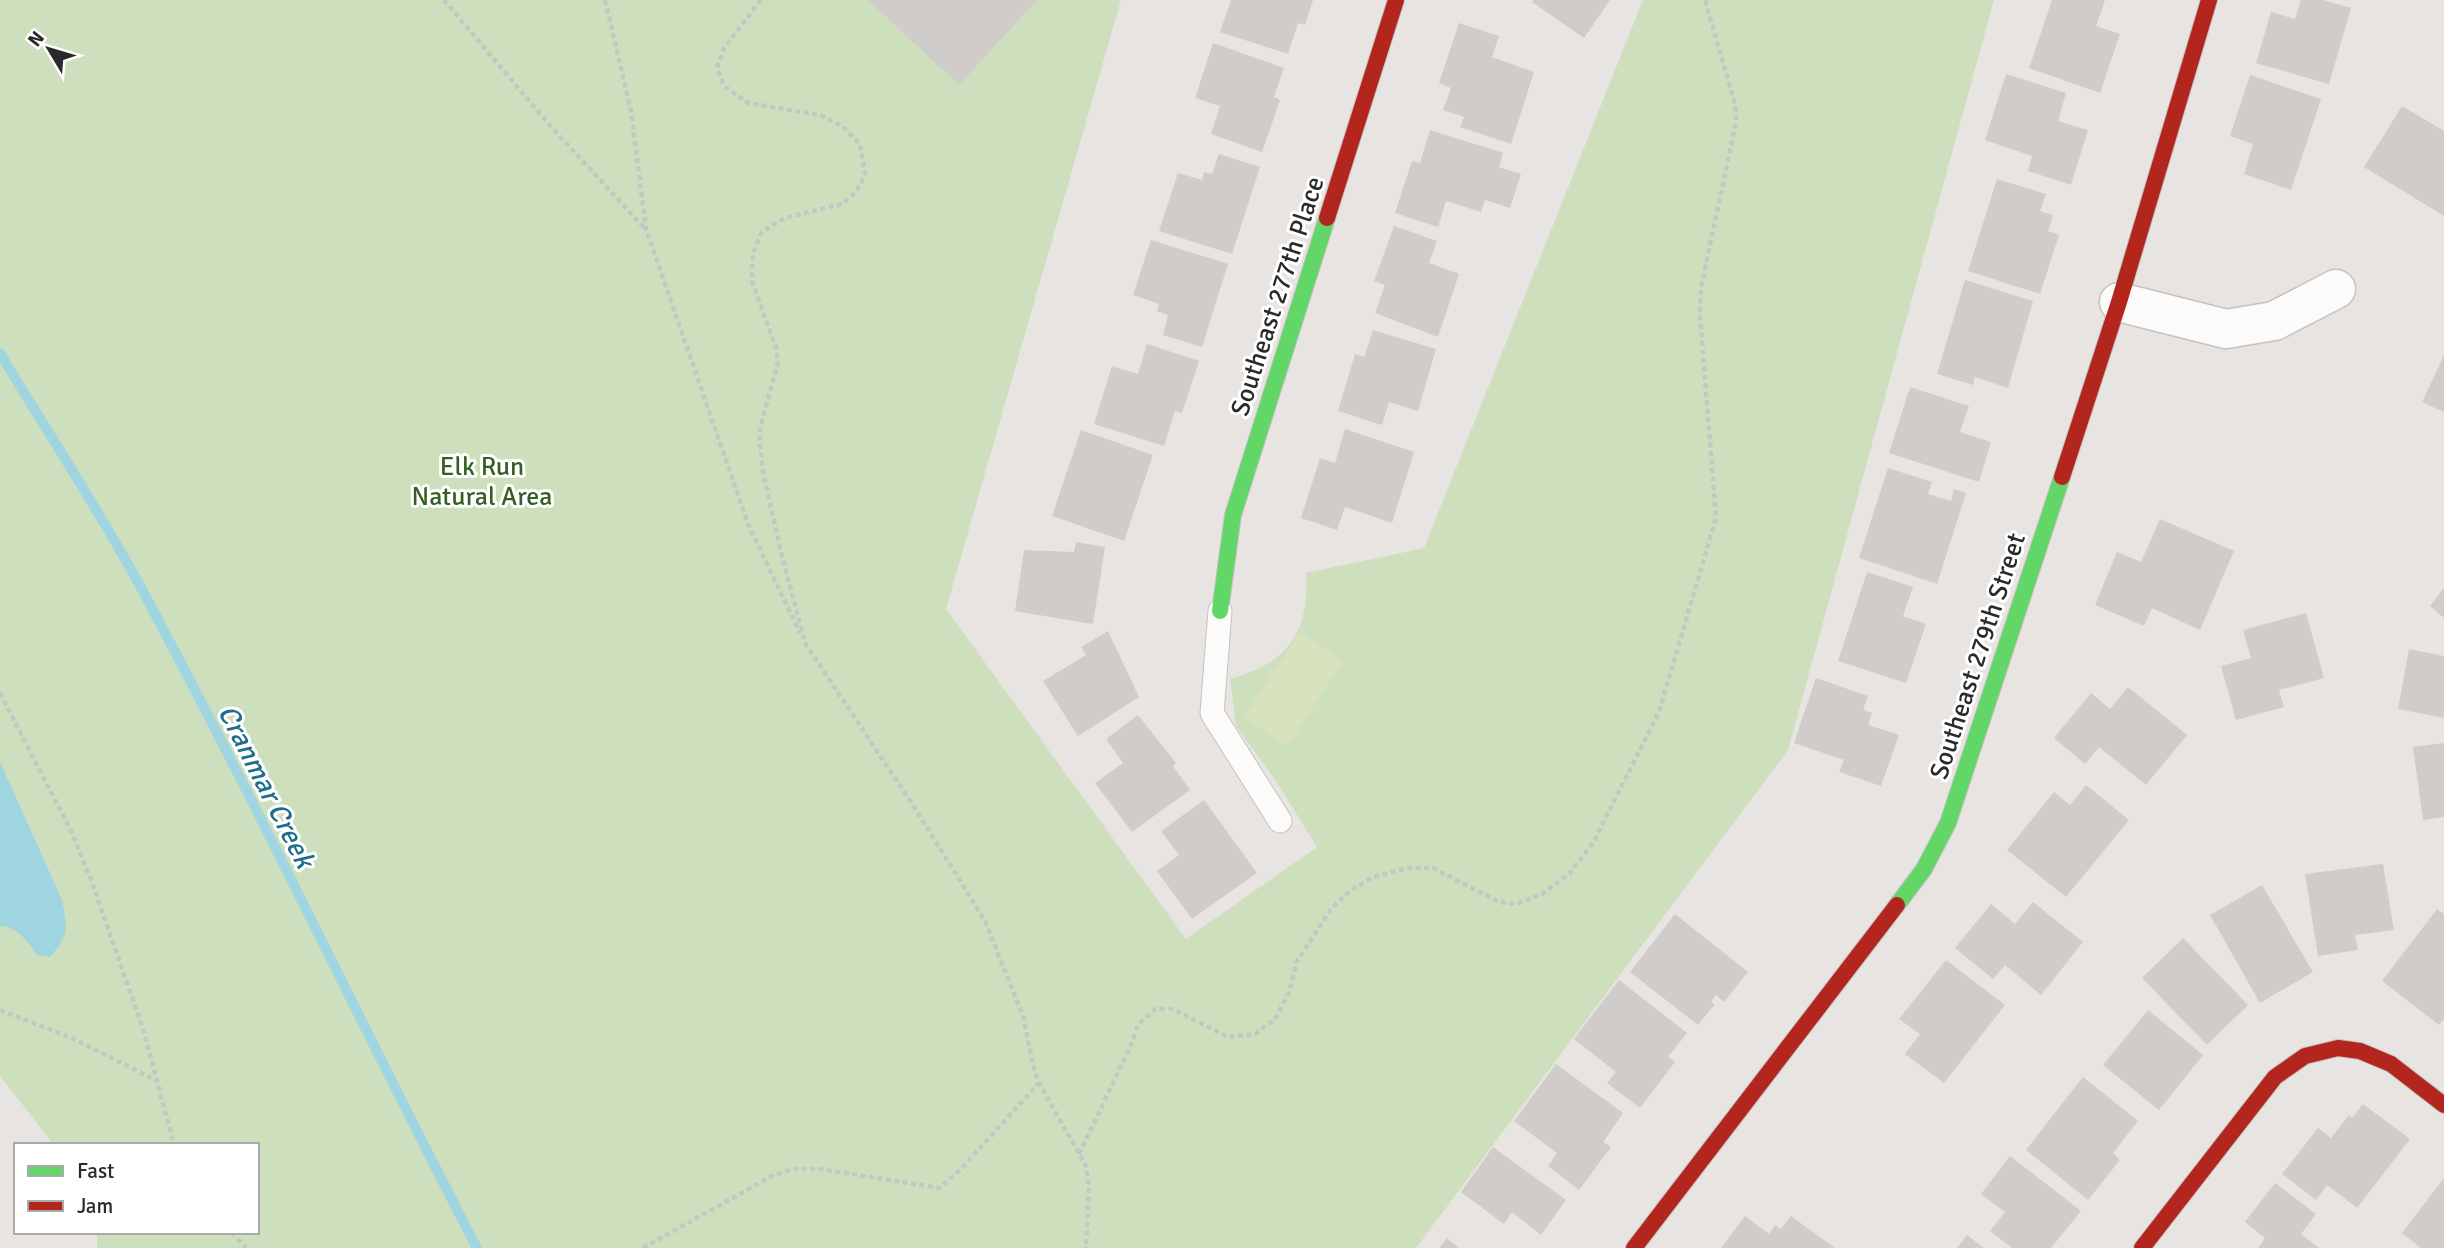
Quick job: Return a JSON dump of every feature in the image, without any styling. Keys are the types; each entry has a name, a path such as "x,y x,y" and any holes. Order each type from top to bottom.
{"street":[{"name":"Southeast 277th Place","path":"1220,611 1233,515 1396,0"},
{"name":"Southeast 279th Street","path":"1634,1248 1896,907 1924,869 1948,823 2119,302 2210,0"},
{"path":"2119,302 2226,328 2274,321 2336,289"},
{"path":"2142,1248 2275,1077 2305,1056 2338,1048 2360,1051 2391,1064 2444,1105"}],"lane":[{"path":"1220,611 1212,713 1280,821"}],"path":[{"path":"444,0 546,121 646,229"},
{"path":"605,0 631,111 646,229 748,524 805,643 914,805 985,921 1023,1016 1039,1083 1086,1166 1089,1185 1086,1248"},
{"path":"761,0 724,48 717,68 724,86 748,103 820,116 842,126 860,144 865,175 856,192 842,204 785,218 762,232 753,252 752,281 776,348 778,362 759,433 763,472 805,643"},
{"path":"1079,1154 1138,1025 1155,1009 1173,1009 1228,1037 1255,1034 1275,1019 1289,992 1297,961 1331,909 1350,890 1374,877 1407,868 1433,868 1499,902 1517,904 1542,894 1569,874 1594,843 1659,712 1716,518 1700,315 1701,288 1736,122 1735,104 1705,0"},
{"path":"0,692 71,831 93,885 144,1032 173,1143"},
{"path":"0,1010 72,1038 157,1081"},
{"path":"643,1248 772,1176 793,1169 820,1169 940,1188 961,1169 1039,1083"},
{"path":"234,1234 246,1248"}],"green space":[{"name":"Elk Run Natural Area","path":"0,0 1121,0 946,609 1186,939 1317,847 1274,778 1236,726 1230,679 1267,664 1291,642 1304,612 1306,573 1424,548 1643,0 1994,0 1788,750 1416,1248 97,1248 97,1234 259,1234 259,1143 52,1143 0,1076"},
{"path":"1300,632 1343,661 1288,746 1244,717"}],"water":[{"path":"0,762 62,900 64,936 50,957 37,955 17,932 0,926"}],"building":[{"path":"868,0 1037,0 959,85"},
{"path":"1231,0 1313,0 1305,25 1298,23 1288,54 1220,32"},
{"path":"1610,0 1584,38 1532,2"},
{"path":"2052,0 2105,0 2096,26 2120,34 2100,93 2029,68"},
{"path":"2301,0 2323,0 2351,8 2329,84 2256,63 2271,12 2295,19"},
{"path":"1459,23 1499,36 1492,57 1534,72 1511,144 1460,127 1464,117 1443,110 1451,88 1439,83"},
{"path":"1213,43 1284,68 1274,97 1280,100 1262,152 1211,134 1220,106 1195,98"},
{"path":"2006,74 2066,93 2058,121 2088,130 2071,185 2028,171 2032,156 1985,140"},
{"path":"2250,75 2321,99 2291,190 2244,174 2253,144 2230,136"},
{"path":"2402,106 2444,131 2444,216 2364,167"},
{"path":"1430,130 1503,153 1499,167 1521,174 1510,208 1485,200 1481,212 1446,201 1438,227 1395,213 1412,161 1420,163"},
{"path":"1219,154 1260,167 1232,254 1159,231 1178,173 1202,180 1204,172 1212,174"},
{"path":"1997,179 2046,194 2040,211 2053,215 2048,231 2059,235 2040,294 1968,271"},
{"path":"1394,226 1437,241 1429,263 1459,274 1438,337 1375,313 1385,285 1374,281"},
{"path":"1151,240 1228,264 1202,347 1163,335 1168,315 1157,311 1159,304 1133,295"},
{"path":"1965,280 2033,301 2008,388 1975,377 1973,385 1937,374"},
{"path":"1373,330 1436,349 1418,411 1389,402 1382,425 1338,411 1355,354 1364,357"},
{"path":"1147,344 1199,361 1182,413 1175,411 1164,446 1094,424 1112,366 1138,374"},
{"path":"2444,355 2444,412 2422,402"},
{"path":"1910,387 1969,406 1960,432 1991,442 1979,482 1889,453"},
{"path":"1345,429 1414,452 1392,523 1345,507 1337,530 1301,518 1320,458 1335,463"},
{"path":"1081,430 1153,455 1124,541 1052,516"},
{"path":"1888,468 1932,482 1928,494 1951,501 1954,489 1966,493 1937,584 1859,558"},
{"path":"2160,519 2234,551 2200,630 2152,608 2144,626 2095,605 2117,552 2141,562"},
{"path":"1076,542 1105,547 1093,624 1015,611 1024,550 1074,552"},
{"path":"1867,572 1913,587 1903,616 1926,624 1906,683 1838,661"},
{"path":"2444,588 2444,618 2430,606"},
{"path":"2306,613 2324,678 2279,690 2284,707 2236,720 2221,666 2251,658 2243,630"},
{"path":"1108,631 1139,697 1078,736 1043,681 1086,655 1081,647"},
{"path":"2409,649 2444,656 2444,718 2398,709"},
{"path":"1816,678 1868,696 1863,710 1872,713 1868,725 1899,735 1881,786 1839,772 1844,760 1794,743"},
{"path":"2128,687 2187,735 2146,785 2099,747 2085,764 2054,738 2091,693 2110,709"},
{"path":"1138,715 1176,763 1173,766 1190,790 1132,832 1095,783 1123,763 1106,739"},
{"path":"2444,743 2444,817 2423,820 2413,747"},
{"path":"2086,785 2129,820 2066,897 2007,850 2054,792 2070,805"},
{"path":"1204,800 1257,873 1192,919 1157,871 1179,855 1161,831"},
{"path":"2383,864 2394,930 2355,935 2358,950 2318,956 2305,874"},
{"path":"2262,885 2313,972 2260,1003 2210,915"},
{"path":"2033,902 2083,942 2041,995 2005,965 1993,979 1955,948 1991,904 2015,924"},
{"path":"2437,909 2444,914 2444,1019 2439,1025 2382,981"},
{"path":"1675,914 1748,972 1724,1002 1716,995 1711,1002 1715,1004 1698,1025 1630,972"},
{"path":"2183,938 2248,1005 2207,1045 2142,978"},
{"path":"1946,960 2005,1005 1944,1083 1905,1054 1920,1034 1899,1019"},
{"path":"1619,980 1687,1033 1668,1057 1675,1062 1640,1108 1607,1083 1616,1072 1574,1039"},
{"path":"2148,1010 2203,1055 2159,1110 2103,1065"},
{"path":"1556,1064 1623,1113 1603,1142 1611,1147 1579,1190 1548,1166 1557,1153 1514,1121"},
{"path":"2083,1077 2138,1121 2113,1153 2120,1160 2088,1200 2026,1150"},
{"path":"2363,1104 2410,1139 2357,1208 2327,1185 2316,1200 2282,1174 2318,1128 2331,1138 2349,1115 2352,1118"},
{"path":"1493,1147 1566,1200 1541,1235 1512,1212 1504,1224 1461,1192"},
{"path":"2010,1156 2081,1211 2051,1248 2012,1248 1990,1231 2005,1212 1981,1194"},
{"path":"2444,1178 2444,1248 2421,1248 2402,1233"},
{"path":"2275,1183 2316,1214 2301,1234 2319,1248 2258,1248 2265,1238 2245,1222"},
{"path":"1745,1216 1769,1234 1775,1225 1781,1229 1791,1216 1835,1248 1721,1248"},
{"path":"1967,1235 1984,1248 1957,1248"},
{"path":"1447,1238 1459,1248 1439,1248"}],"waterway":[{"name":"Cranmar Creek","path":"0,353 139,584 477,1248"}],"traffic: fast":[{"path":"1220,611 1233,515 1327,218"},
{"path":"1897,905 1924,869 1948,823 2062,477"}],"traffic: jam":[{"path":"1327,218 1396,0"},
{"path":"2062,477 2119,302 2209,0"},
{"path":"1634,1248 1897,905"},
{"path":"2142,1248 2275,1077 2305,1056 2338,1048 2360,1051 2391,1064 2444,1105"}]}
